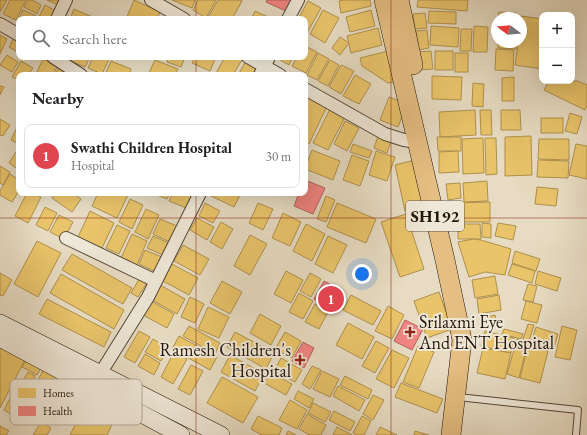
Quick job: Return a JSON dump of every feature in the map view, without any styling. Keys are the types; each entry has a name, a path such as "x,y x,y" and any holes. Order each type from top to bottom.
{"main road":[{"name":"SH192","path":"384,0 445,260 462,340 460,397 462,435"},
{"name":"SH192","path":"399,0 471,334 460,397 451,435"},
{"path":"0,323 110,379"},
{"path":"0,338 77,379"},
{"path":"142,395 221,435"},
{"path":"142,414 181,435"}],"street":[{"path":"58,16 66,0"},
{"path":"151,0 179,16"},
{"path":"290,16 298,0"},
{"path":"0,24 16,34"},
{"path":"58,60 76,72"},
{"path":"253,60 275,72"},
{"path":"308,91 385,134 404,140 417,142"},
{"path":"100,374 148,297 198,196"},
{"path":"66,238 156,280"}],"lane":[{"path":"460,397 578,410 576,435"}],"building: Homes":[{"path":"0,0 7,0 0,12"},
{"path":"10,0 26,0 18,16 16,16 16,20 3,14"},
{"path":"28,0 32,0 41,5 37,14 24,7"},
{"path":"47,0 61,0 58,5"},
{"path":"134,0 160,12 158,16 127,16"},
{"path":"172,0 195,0 192,8"},
{"path":"198,0 216,0 207,16 203,16 193,10"},
{"path":"218,0 242,1 234,16 209,16"},
{"path":"370,0 371,6 341,13 339,1"},
{"path":"418,0 468,0 467,11 417,7"},
{"path":"308,1 321,8 308,31 308,16 300,16"},
{"path":"45,5 56,11 54,16 40,16"},
{"path":"74,9 90,16 71,16"},
{"path":"23,10 36,16 20,16"},
{"path":"323,10 339,18 325,43 310,34"},
{"path":"371,10 375,26 350,32 346,17"},
{"path":"255,11 266,16 252,16"},
{"path":"429,11 456,12 456,24 428,23"},
{"path":"425,13 427,28 415,29 413,14"},
{"path":"527,17 539,19 539,69 515,65 517,48 527,48"},
{"path":"431,26 459,28 458,47 430,45"},
{"path":"474,26 488,27 487,52 473,52"},
{"path":"378,28 382,45 351,53 347,36"},
{"path":"461,29 472,29 471,51 460,51"},
{"path":"427,30 429,48 419,50 416,31"},
{"path":"0,35 7,39 0,54"},
{"path":"15,36 16,51 9,47"},
{"path":"340,37 349,43 340,55 332,48"},
{"path":"308,48 317,52 307,72 292,66 295,60 308,60"},
{"path":"496,49 514,50 513,71 495,70"},
{"path":"388,51 395,82 388,83 362,66 360,58"},
{"path":"431,51 433,69 419,70 418,52"},
{"path":"435,51 453,51 453,70 435,70"},
{"path":"318,53 329,59 317,80 308,76"},
{"path":"455,53 468,53 468,72 455,72"},
{"path":"7,55 18,62 12,72 0,65"},
{"path":"43,60 58,65 54,72 37,72"},
{"path":"68,60 88,60 85,67"},
{"path":"92,60 109,60 103,72 97,72 88,68"},
{"path":"155,60 178,69 176,72 149,72"},
{"path":"168,60 184,60 181,67 167,62"},
{"path":"194,60 215,60 210,71 192,63"},
{"path":"223,60 242,60 235,72 217,72"},
{"path":"246,60 260,66 257,72 240,72"},
{"path":"280,60 292,60 289,65"},
{"path":"330,60 339,65 328,86 318,81"},
{"path":"21,61 33,68 30,72 16,72 16,79 12,77"},
{"path":"111,61 131,69 130,72 106,72"},
{"path":"341,65 354,71 341,94 329,87"},
{"path":"59,67 67,71 66,72 56,72"},
{"path":"355,75 371,84 359,104 343,96"},
{"path":"432,76 462,77 461,100 432,99"},
{"path":"514,77 514,101 502,101 502,78"},
{"path":"575,81 578,81 587,85 587,105 585,110 544,90 547,84 575,84"},
{"path":"473,83 484,84 483,107 472,106"},
{"path":"0,86 4,87 0,95"},
{"path":"308,96 327,106 308,144"},
{"path":"389,97 407,104 398,127 380,120"},
{"path":"330,109 345,117 328,150 313,143"},
{"path":"475,110 476,135 440,137 439,112"},
{"path":"480,110 491,110 492,135 481,135"},
{"path":"501,110 520,110 521,130 501,130"},
{"path":"570,113 582,117 577,134 565,131"},
{"path":"541,118 563,118 563,133 541,133"},
{"path":"0,119 10,125 3,136 0,135"},
{"path":"345,121 359,128 347,151 334,144"},
{"path":"16,129 16,142 11,140"},
{"path":"379,133 392,138 387,153 374,148"},
{"path":"531,136 532,175 505,176 505,137"},
{"path":"437,137 461,137 461,151 438,151"},
{"path":"483,138 484,173 463,174 462,139"},
{"path":"485,138 496,138 497,174 486,175"},
{"path":"539,139 569,139 569,160 538,159"},
{"path":"353,144 372,151 369,158 350,152"},
{"path":"576,144 587,146 587,179 569,175"},
{"path":"312,150 340,161 333,180 308,170 308,161"},
{"path":"376,151 395,157 387,181 369,175"},
{"path":"458,151 459,172 439,173 439,152"},
{"path":"16,152 16,168 9,163"},
{"path":"352,155 369,161 360,186 343,180"},
{"path":"415,160 424,207 405,211 395,165"},
{"path":"538,160 569,161 568,178 537,177"},
{"path":"0,166 10,172 3,185 0,183"},
{"path":"10,174 16,178 16,196 12,202 0,195 0,191"},
{"path":"487,181 488,201 464,202 463,183"},
{"path":"460,183 461,198 448,200 446,184"},
{"path":"537,187 558,189 556,206 535,204"},
{"path":"25,196 41,197 28,223 15,216"},
{"path":"53,196 76,196 81,199 72,212 52,198"},
{"path":"97,196 128,196 117,218 92,206"},
{"path":"160,196 168,196 167,199"},
{"path":"172,196 195,196 189,209 169,201"},
{"path":"211,196 240,196 234,207"},
{"path":"326,196 335,200 326,222 317,219"},
{"path":"130,199 143,205 132,229 119,222"},
{"path":"490,202 490,222 452,222 452,203"},
{"path":"205,203 220,211 213,223 199,216"},
{"path":"258,203 273,209 263,230 249,223"},
{"path":"337,203 376,219 366,243 327,227"},
{"path":"45,207 57,213 48,231 36,225"},
{"path":"146,209 159,215 148,239 135,232"},
{"path":"90,211 114,223 102,248 78,237"},
{"path":"283,213 301,222 290,246 272,238"},
{"path":"406,214 424,269 400,277 381,222"},
{"path":"59,215 73,222 64,239 50,232"},
{"path":"197,218 214,227 207,240 190,230"},
{"path":"160,219 177,226 170,242 153,234"},
{"path":"221,222 233,229 222,249 210,242"},
{"path":"482,223 491,224 491,238 482,237"},
{"path":"498,223 516,226 513,240 495,236"},
{"path":"306,224 325,234 312,261 293,251"},
{"path":"458,224 480,224 481,239 458,239"},
{"path":"117,225 130,231 119,254 106,248"},
{"path":"132,234 147,241 137,265 121,258"},
{"path":"250,235 267,244 250,275 234,266"},
{"path":"153,236 169,243 163,255 147,248"},
{"path":"328,236 347,245 333,273 315,264"},
{"path":"473,239 511,249 505,275 485,272 469,277 458,242"},
{"path":"37,241 61,253 38,297 14,284"},
{"path":"183,245 209,259 200,275 174,261"},
{"path":"145,250 162,257 156,272 139,264"},
{"path":"515,251 540,259 536,271 512,263"},
{"path":"72,254 132,288 123,304 62,270"},
{"path":"172,264 198,278 189,295 163,281"},
{"path":"512,264 535,271 532,283 508,275"},
{"path":"286,271 303,280 291,303 274,294"},
{"path":"538,271 561,278 557,291 535,284"},
{"path":"0,273 12,280 3,296 0,295"},
{"path":"310,273 321,279 311,297 300,291"},
{"path":"61,274 124,310 114,329 50,293"},
{"path":"141,276 148,281 138,297 131,293"},
{"path":"495,276 498,294 475,298 472,280"},
{"path":"222,281 242,292 230,314 210,303"},
{"path":"528,284 537,286 533,302 523,300"},
{"path":"160,285 185,299 177,314 152,300"},
{"path":"439,292 452,329 427,338 414,301"},
{"path":"299,293 313,301 303,319 289,312"},
{"path":"351,295 381,311 373,325 343,310"},
{"path":"499,295 501,310 479,314 477,299"},
{"path":"190,297 204,304 195,323 181,317"},
{"path":"47,299 111,332 104,347 39,314"},
{"path":"149,300 174,314 167,328 141,314"},
{"path":"526,301 542,305 537,323 521,319"},
{"path":"315,304 328,312 319,329 305,322"},
{"path":"388,306 404,315 392,339 375,331"},
{"path":"208,307 229,317 219,338 198,329"},
{"path":"260,314 281,326 271,345 250,333"},
{"path":"495,315 497,324 482,328 480,319"},
{"path":"348,323 374,337 362,359 336,345"},
{"path":"528,324 534,325 529,341 523,339"},
{"path":"189,326 220,343 215,354 183,336"},
{"path":"562,326 577,330 570,360 555,357"},
{"path":"536,327 558,334 553,350 531,343"},
{"path":"504,329 523,334 521,339 502,334"},
{"path":"139,331 150,337 135,363 124,357"},
{"path":"485,331 514,338 511,353 481,346"},
{"path":"235,332 274,353 266,369 227,347"},
{"path":"285,332 301,341 292,358 275,349"},
{"path":"179,336 217,357 210,370 172,349"},
{"path":"153,339 168,348 161,361 145,352"},
{"path":"517,339 528,342 519,378 507,374"},
{"path":"376,341 389,348 375,373 362,366"},
{"path":"0,345 27,356 15,379 10,379 10,389 0,408"},
{"path":"418,346 434,352 419,388 403,382"},
{"path":"528,346 548,351 540,383 520,378"},
{"path":"483,348 511,353 505,379 477,373"},
{"path":"392,350 409,358 394,388 376,379"},
{"path":"174,352 187,359 173,384 161,377"},
{"path":"145,354 160,363 154,375 138,366"},
{"path":"230,355 264,374 255,391 221,372"},
{"path":"28,356 43,365 37,375 22,367"},
{"path":"281,358 302,370 295,382 274,371"},
{"path":"46,365 65,375 63,379 39,379"},
{"path":"191,365 203,371 190,395 178,389"},
{"path":"312,366 321,370 310,389 302,384"},
{"path":"322,371 339,379 330,397 313,389"},
{"path":"28,372 35,376 34,379 24,379"},
{"path":"270,372 292,384 286,395 264,383"},
{"path":"345,376 372,390 368,399 340,385"},
{"path":"222,377 258,397 243,423 207,403"},
{"path":"401,383 443,399 437,413 395,397"},
{"path":"338,386 365,400 359,411 333,396"},
{"path":"298,391 314,399 309,408 294,399"},
{"path":"373,395 384,400 373,420 363,414"},
{"path":"10,398 10,414 4,410"},
{"path":"290,400 307,410 297,429 279,420"},
{"path":"313,403 331,412 325,422 308,413"},
{"path":"334,411 355,422 350,431 329,420"},
{"path":"307,414 326,425 321,435 310,435 299,429"},
{"path":"258,416 282,428 279,435 262,435 251,429"},
{"path":"362,416 371,421 364,435 357,435 353,433"},
{"path":"39,425 46,425 51,428 47,435 33,435"},
{"path":"75,425 112,425 107,435 70,435"},
{"path":"0,426 9,431 6,435 0,435"},
{"path":"337,427 352,435 333,435"},
{"path":"380,427 397,435 376,435"},
{"path":"288,431 296,435 286,435"},
{"path":"415,431 429,435 414,435"}],"building: Health":[{"path":"267,0 296,0 290,13 266,2"},
{"path":"308,181 325,188 313,214 294,206 298,196 308,196"},
{"path":"324,281 344,292 334,310 314,299"},
{"path":"405,320 423,329 412,350 394,341"},
{"path":"303,342 314,348 304,368 292,361"}],"place":[{"name":"Swathi Children Hospital","path":"331,299"},
{"name":"Srilaxmi Eye And ENT Hospital","path":"410,332"},
{"name":"Ramesh Children's Hospital","path":"300,360"}]}
